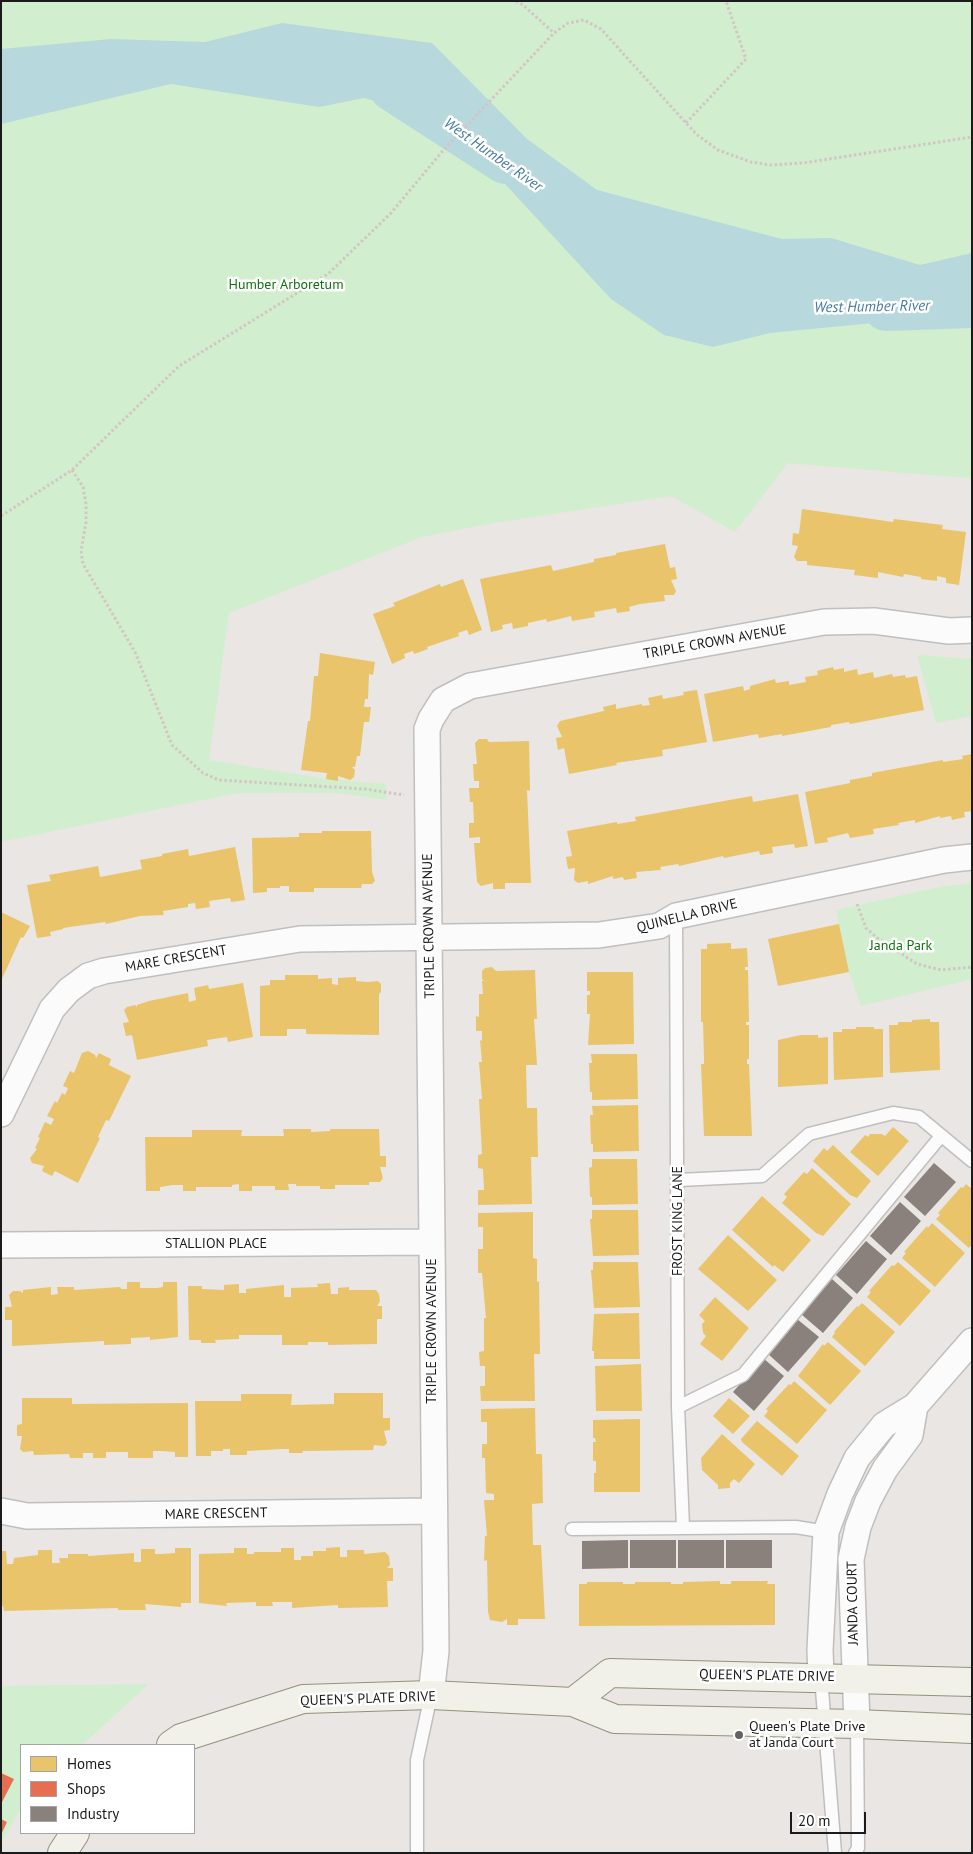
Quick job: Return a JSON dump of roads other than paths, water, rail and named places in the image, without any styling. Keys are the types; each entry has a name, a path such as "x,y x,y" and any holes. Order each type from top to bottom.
{"street":[{"name":"TRIPLE CROWN AVENUE","path":"431,1695 436,1651 432,1510 427,796 427,729 429,724 443,700 470,686 824,622 874,621 949,630 972,630"},
{"name":"QUINELLA DRIVE","path":"429,936 599,935 659,926 676,916 944,860 972,857"},
{"name":"MARE CRESCENT","path":"1,1114 52,1009 68,990 88,976 104,971 300,939 429,936"},
{"name":"STALLION PLACE","path":"1,1245 431,1242"},
{"name":"JANDA COURT","path":"822,1677 820,1650 826,1532 840,1494 857,1458 884,1426 915,1406 972,1341"},
{"name":"JANDA COURT","path":"857,1724 851,1559 858,1527 868,1501 885,1469 910,1435 915,1406"},
{"name":"MARE CRESCENT","path":"1,1511 27,1516 432,1510"},
{"name":"QUEEN'S PLATE DRIVE","path":"572,1702 610,1673 972,1682"},
{"name":"QUEEN'S PLATE DRIVE","path":"172,1744 181,1738 303,1699 431,1695 572,1702 615,1719 857,1724 972,1729"},
{"path":"62,1853 74,1834"}],"lane":[{"name":"FROST KING LANE","path":"676,916 679,1180 678,1407 683,1527"},
{"path":"679,1180 762,1176 809,1134 893,1113 919,1118 972,1161"},
{"path":"678,1407 743,1375 941,1136"},
{"path":"572,1529 796,1527 826,1532"},
{"path":"822,1677 835,1853"},
{"path":"417,1853 417,1760 431,1695"},
{"path":"856,1853 858,1848 857,1724"}],"water":[{"path":"282,23 432,43 527,139 597,190 782,239 831,238 920,265 972,253 972,306 952,306 904,320 770,333 713,347 664,335 611,299 449,123 364,98 319,107 171,84 1,124 1,49 111,39 205,42"}],"waterway":[{"name":"West Humber River","path":"392,88 505,161"},
{"name":"West Humber River","path":"886,308 972,305"}],"place":[{"name":"Queen's Plate Drive at Janda Court","path":"739,1735"}],"park label":[{"name":"Humber Arboretum","path":"286,285"},
{"name":"Janda Park","path":"901,946"}]}
